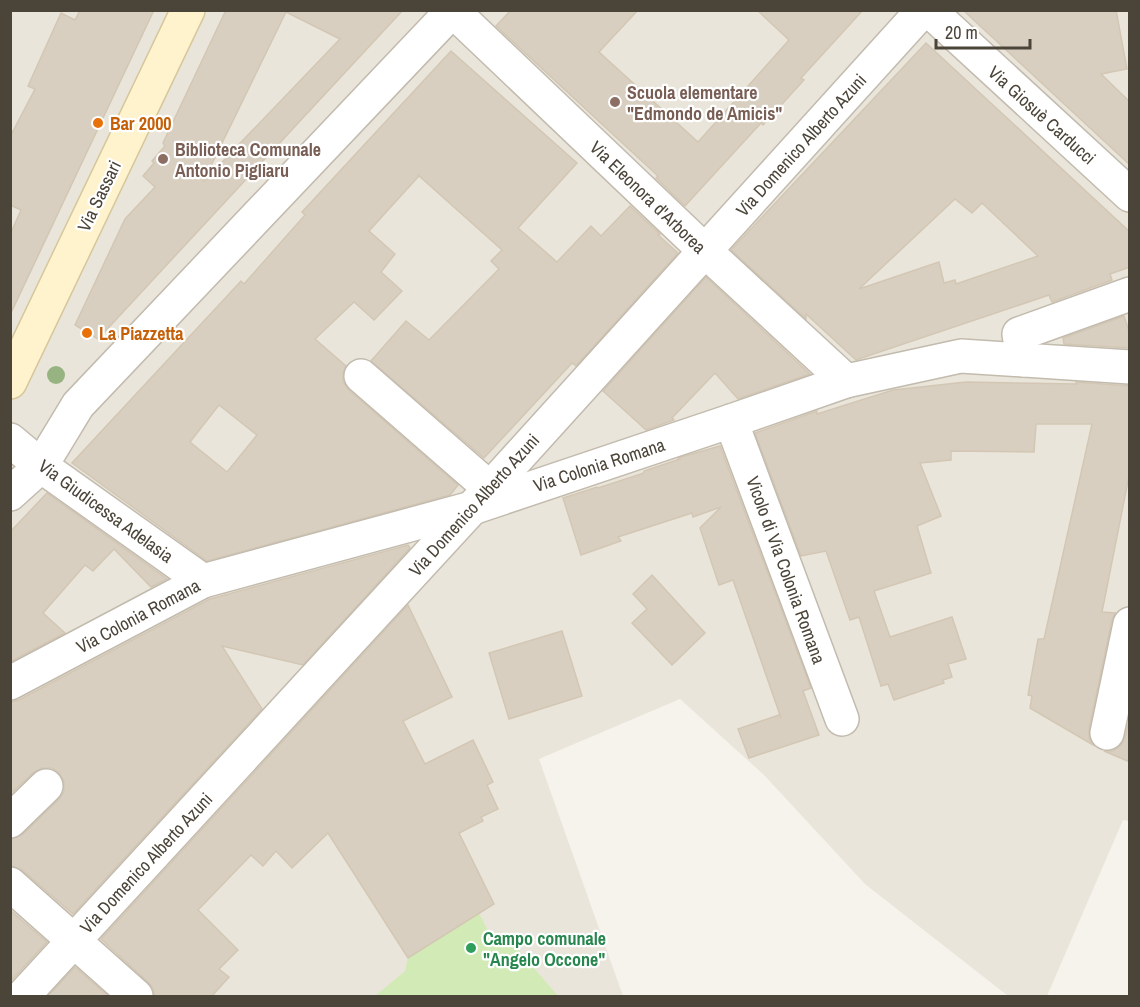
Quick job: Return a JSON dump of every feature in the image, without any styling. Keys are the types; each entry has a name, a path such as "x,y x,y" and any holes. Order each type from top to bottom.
{"street":[{"name":"Via Sassari","path":"10,382 188,10"},
{"name":"Via Domenico Alberto Azuni","path":"23,996 487,498 704,250 923,10"},
{"name":"Via Giosuè Carducci","path":"929,10 1130,195"},
{"name":"Via Eleonora d'Arborea","path":"453,11 704,250 846,381"},
{"path":"10,494 41,466 78,405 453,11"},
{"path":"1130,294 1019,334 1023,360 1130,367"},
{"name":"Via Colonia Romana","path":"10,683 203,581 487,498 731,421 846,381 961,356 1023,360"},
{"path":"361,376 487,498"},
{"name":"Vicolo di Via Colonia Romana","path":"731,421 842,719"},
{"name":"Via Giudicessa Adelasia","path":"10,440 41,466 203,581"},
{"path":"1107,733 1130,624"},
{"path":"10,821 46,786"},
{"path":"10,884 76,940 136,996"}],"shaded area":[{"path":"10,11 1129,11 1129,821 1123,820 1047,996 1008,996 865,884 764,775 680,699 539,759 623,996 11,996"}],"green space":[{"name":"Campo comunale \"Angelo Occone\"","path":"479,913 491,937 503,932 558,996 375,996 405,971 408,958"}],"building":[{"path":"80,10 154,10 10,315 10,235 21,210 10,205 10,137 35,89 28,86 61,13 75,20"},
{"path":"226,10 403,10 98,339 75,325 125,219 155,187 143,176 165,146 163,143","holes":["286,12 340,39 203,182"]},
{"name":"Scuola elementare \"Edmondo de Amicis\"","path":"511,10 638,10 599,52 698,142 789,40 757,10 863,10 801,78 804,80 685,206 656,178 658,176 496,26"},
{"path":"963,10 1116,10 1127,69 1101,74 1130,102 1130,165"},
{"path":"926,43 1130,232 1130,267 1110,274 1112,280 1052,302 1049,295 856,360 806,314 806,319 731,250","holes":["955,199 972,213 982,203 1038,256 956,284 955,280 944,283 939,262 859,289"]},
{"path":"451,51 577,163 518,228 557,262 591,226 601,236 630,206 678,253 576,366 572,363 484,458 371,361 406,321 429,340 499,269 491,261 502,250 418,175 369,231 395,254 381,272 402,291 374,320 354,302 315,339 346,366 343,382 349,390 458,485 450,495 207,561 72,463 241,281 244,284 305,215 302,212","holes":["219,405 257,435 227,472 190,442"]},
{"path":"706,277 810,374 738,399 715,373 672,418 674,420 646,430 603,391"},
{"path":"1124,316 1130,334 1130,348 1064,344 1063,338"},
{"path":"966,382 1077,384 1076,382 1130,386 1130,471 1102,612 1115,613 1089,729 1089,738 1093,745 1030,708 1032,696 1028,695 1038,639 1044,639 1092,424 1036,424 1034,452 951,451 951,460 920,463 941,516 917,526 931,573 874,591 890,637 952,617 966,659 948,664 952,677 943,680 944,683 894,700 888,684 881,686 859,617 850,620 826,551 801,556 755,433 817,411 817,414 893,390"},
{"path":"720,446 811,688 803,691 819,735 749,758 738,729 779,715 781,718 733,580 719,585 700,528 721,507 693,517 692,513 618,537 621,541 581,555 563,498 644,473 644,471 680,459 678,458"},
{"path":"47,493 167,579 151,587 114,549 93,571 85,565 43,613 65,633 10,662 10,532"},
{"path":"408,545 410,548 303,665 222,646 262,709 73,914 22,870 10,866 10,839 23,834 59,799 64,792 64,782 59,773 52,768 42,768 10,794 10,702 19,700 210,599"},
{"path":"652,575 705,633 672,665 632,623 647,609 633,594"},
{"path":"408,605 452,697 403,721 425,764 473,740 493,782 487,785 498,809 481,817 483,821 459,833 494,904 408,958 328,833 292,868 276,851 263,866 251,855 198,910 238,950 219,969 229,977 212,996 154,996 154,990 148,982 101,939"},
{"path":"562,631 582,696 509,719 489,653"},
{"path":"1130,717 1130,762 1104,751 1113,751 1121,745"},
{"path":"10,910 47,942 10,982"},
{"path":"75,967 108,996 48,996"}],"place":[{"name":"Scuola elementare \"Edmondo de Amicis\"","path":"615,102"},
{"name":"Bar 2000","path":"98,123"},
{"name":"Biblioteca Comunale Antonio Pigliaru","path":"163,159"},
{"name":"La Piazzetta","path":"87,333"},
{"name":"Campo comunale \"Angelo Occone\"","path":"471,948"}]}
